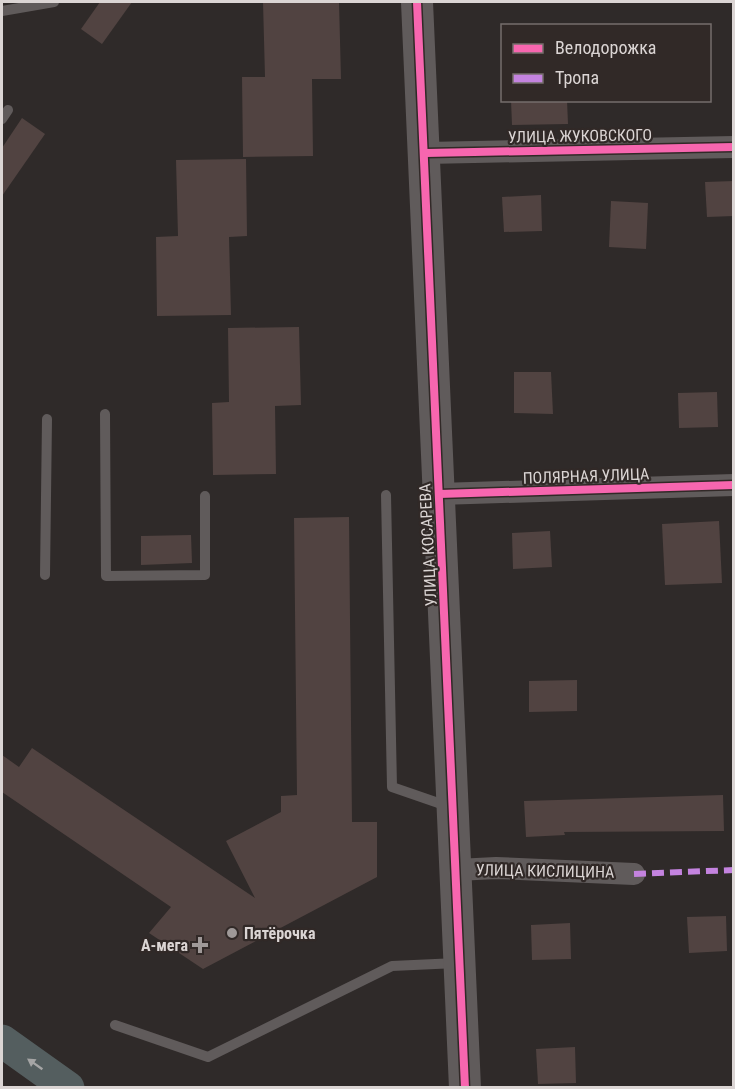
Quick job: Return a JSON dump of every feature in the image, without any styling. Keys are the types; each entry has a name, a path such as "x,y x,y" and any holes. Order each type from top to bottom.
{"main road":[{"path":"2,1041 68,1088"}],"street":[{"name":"УЛИЦА КОСАРЕВА","path":"417,2 426,153 465,1088"},
{"name":"УЛИЦА ЖУКОВСКОГО","path":"426,153 734,147"},
{"name":"ПОЛЯРНАЯ УЛИЦА","path":"439,494 734,485"},
{"name":"УЛИЦА КИСЛИЦИНА","path":"457,870 496,868 634,874"}],"lane":[{"path":"2,11 54,2"},
{"path":"105,414 106,576 205,574 205,496"},
{"path":"45,574 47,419"},
{"path":"386,495 392,788 454,808"},
{"path":"115,1024 208,1057 392,966 460,963"}],"building":[{"path":"100,2 132,2 102,44 81,29"},
{"path":"263,2 339,2 341,79 312,79 313,156 243,157 242,77 265,77"},
{"path":"511,102 567,102 568,124 512,125"},
{"path":"22,118 45,134 2,196 2,148"},
{"path":"246,159 247,236 229,237 231,315 157,316 156,237 178,236 176,160"},
{"path":"734,181 734,216 707,217 705,182"},
{"path":"541,195 542,231 504,232 502,197"},
{"path":"611,201 648,203 646,249 609,247"},
{"path":"299,327 301,405 275,406 276,474 213,475 212,403 229,402 228,328"},
{"path":"514,372 551,372 553,414 514,413"},
{"path":"717,392 718,427 679,428 678,393"},
{"path":"349,517 352,822 377,822 377,877 203,969 149,933 171,907 2,792 2,755 19,767 32,748 255,898 226,841 281,812 281,796 297,795 294,518"},
{"path":"719,521 722,583 665,585 662,524"},
{"path":"550,531 552,567 513,569 512,533"},
{"path":"191,535 192,563 141,565 141,536"},
{"path":"577,680 577,711 529,712 529,681"},
{"path":"723,795 724,831 564,832 565,835 526,837 524,801"},
{"path":"726,916 727,951 689,953 687,917"},
{"path":"570,923 571,959 532,960 531,925"},
{"path":"575,1047 576,1083 538,1084 536,1049"}],"marked path":[{"path":"634,874 734,870"}],"cycle path":[{"path":"417,2 465,1088"},
{"path":"426,153 734,147"},
{"path":"439,494 734,485"}],"place":[{"name":"Пятёрочка","path":"232,933"},
{"name":"А-мега","path":"200,945"}]}
